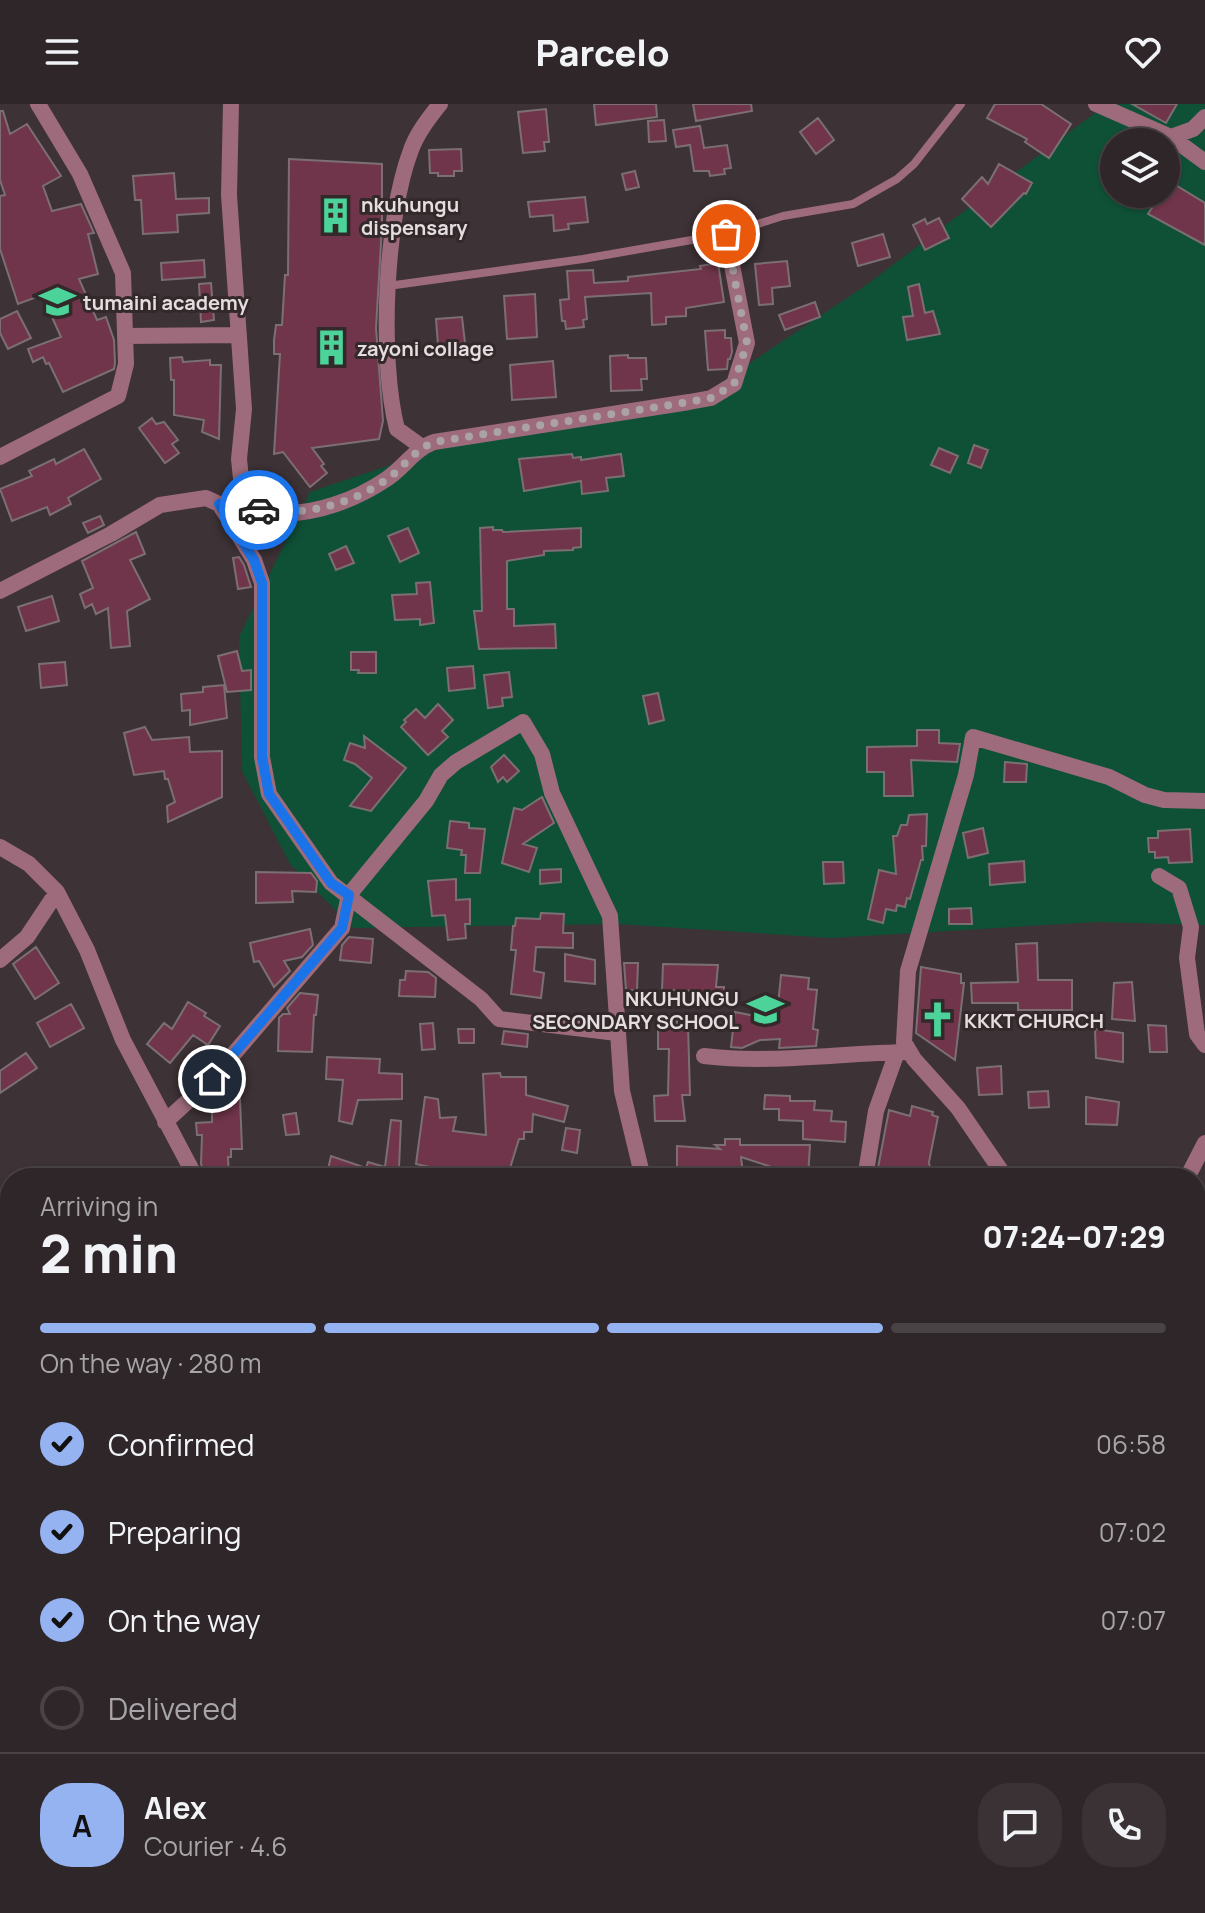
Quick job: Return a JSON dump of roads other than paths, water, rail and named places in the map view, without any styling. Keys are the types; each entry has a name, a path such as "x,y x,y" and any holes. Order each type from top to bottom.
{"street":[{"path":"0,457 118,396 126,364 123,273 80,174 38,104"},
{"path":"231,104 229,195 244,409 239,459 244,508"},
{"path":"422,447 397,429 391,404 388,286 396,212 411,150 425,123 440,104"},
{"path":"1096,104 1151,128"},
{"path":"1180,134 1193,129 1205,117"},
{"path":"1180,144 1205,162"},
{"path":"0,591 160,505 206,498 219,504 294,513 351,498 385,480 407,464 422,447 434,442 711,398 734,384 747,343 726,234"},
{"path":"125,336 239,335"},
{"path":"219,504 254,560 262,583 262,757 269,794 331,883 481,999 499,1019 617,1033"},
{"path":"165,1122 212,1079 342,928 349,895 426,801 441,775 456,762 523,722 542,754 552,793 610,916 622,1091 641,1168"},
{"path":"867,1168 876,1111 902,1052 908,971 966,775 973,737 1109,777 1145,795 1164,800 1205,801"},
{"path":"0,847 29,864 57,892 87,950 123,1040 190,1168"},
{"path":"1159,876 1179,888 1191,927 1187,958 1197,1034 1205,1045"},
{"path":"0,960 27,937 57,892"},
{"path":"704,1056 742,1060 902,1052 958,1108 999,1168"},
{"path":"1192,1168 1205,1143"}],"lane":[{"path":"388,286 583,259 726,234 783,216 853,204 914,164 961,104"}],"place":[{"name":"nkuhungu dispensary","path":"335,215"},
{"name":"tumaini academy","path":"57,302"},
{"name":"zayoni collage","path":"331,348"},
{"name":"NKUHUNGU SECONDARY SCHOOL","path":"765,1009"},
{"name":"KKKT CHURCH","path":"938,1020"}]}
